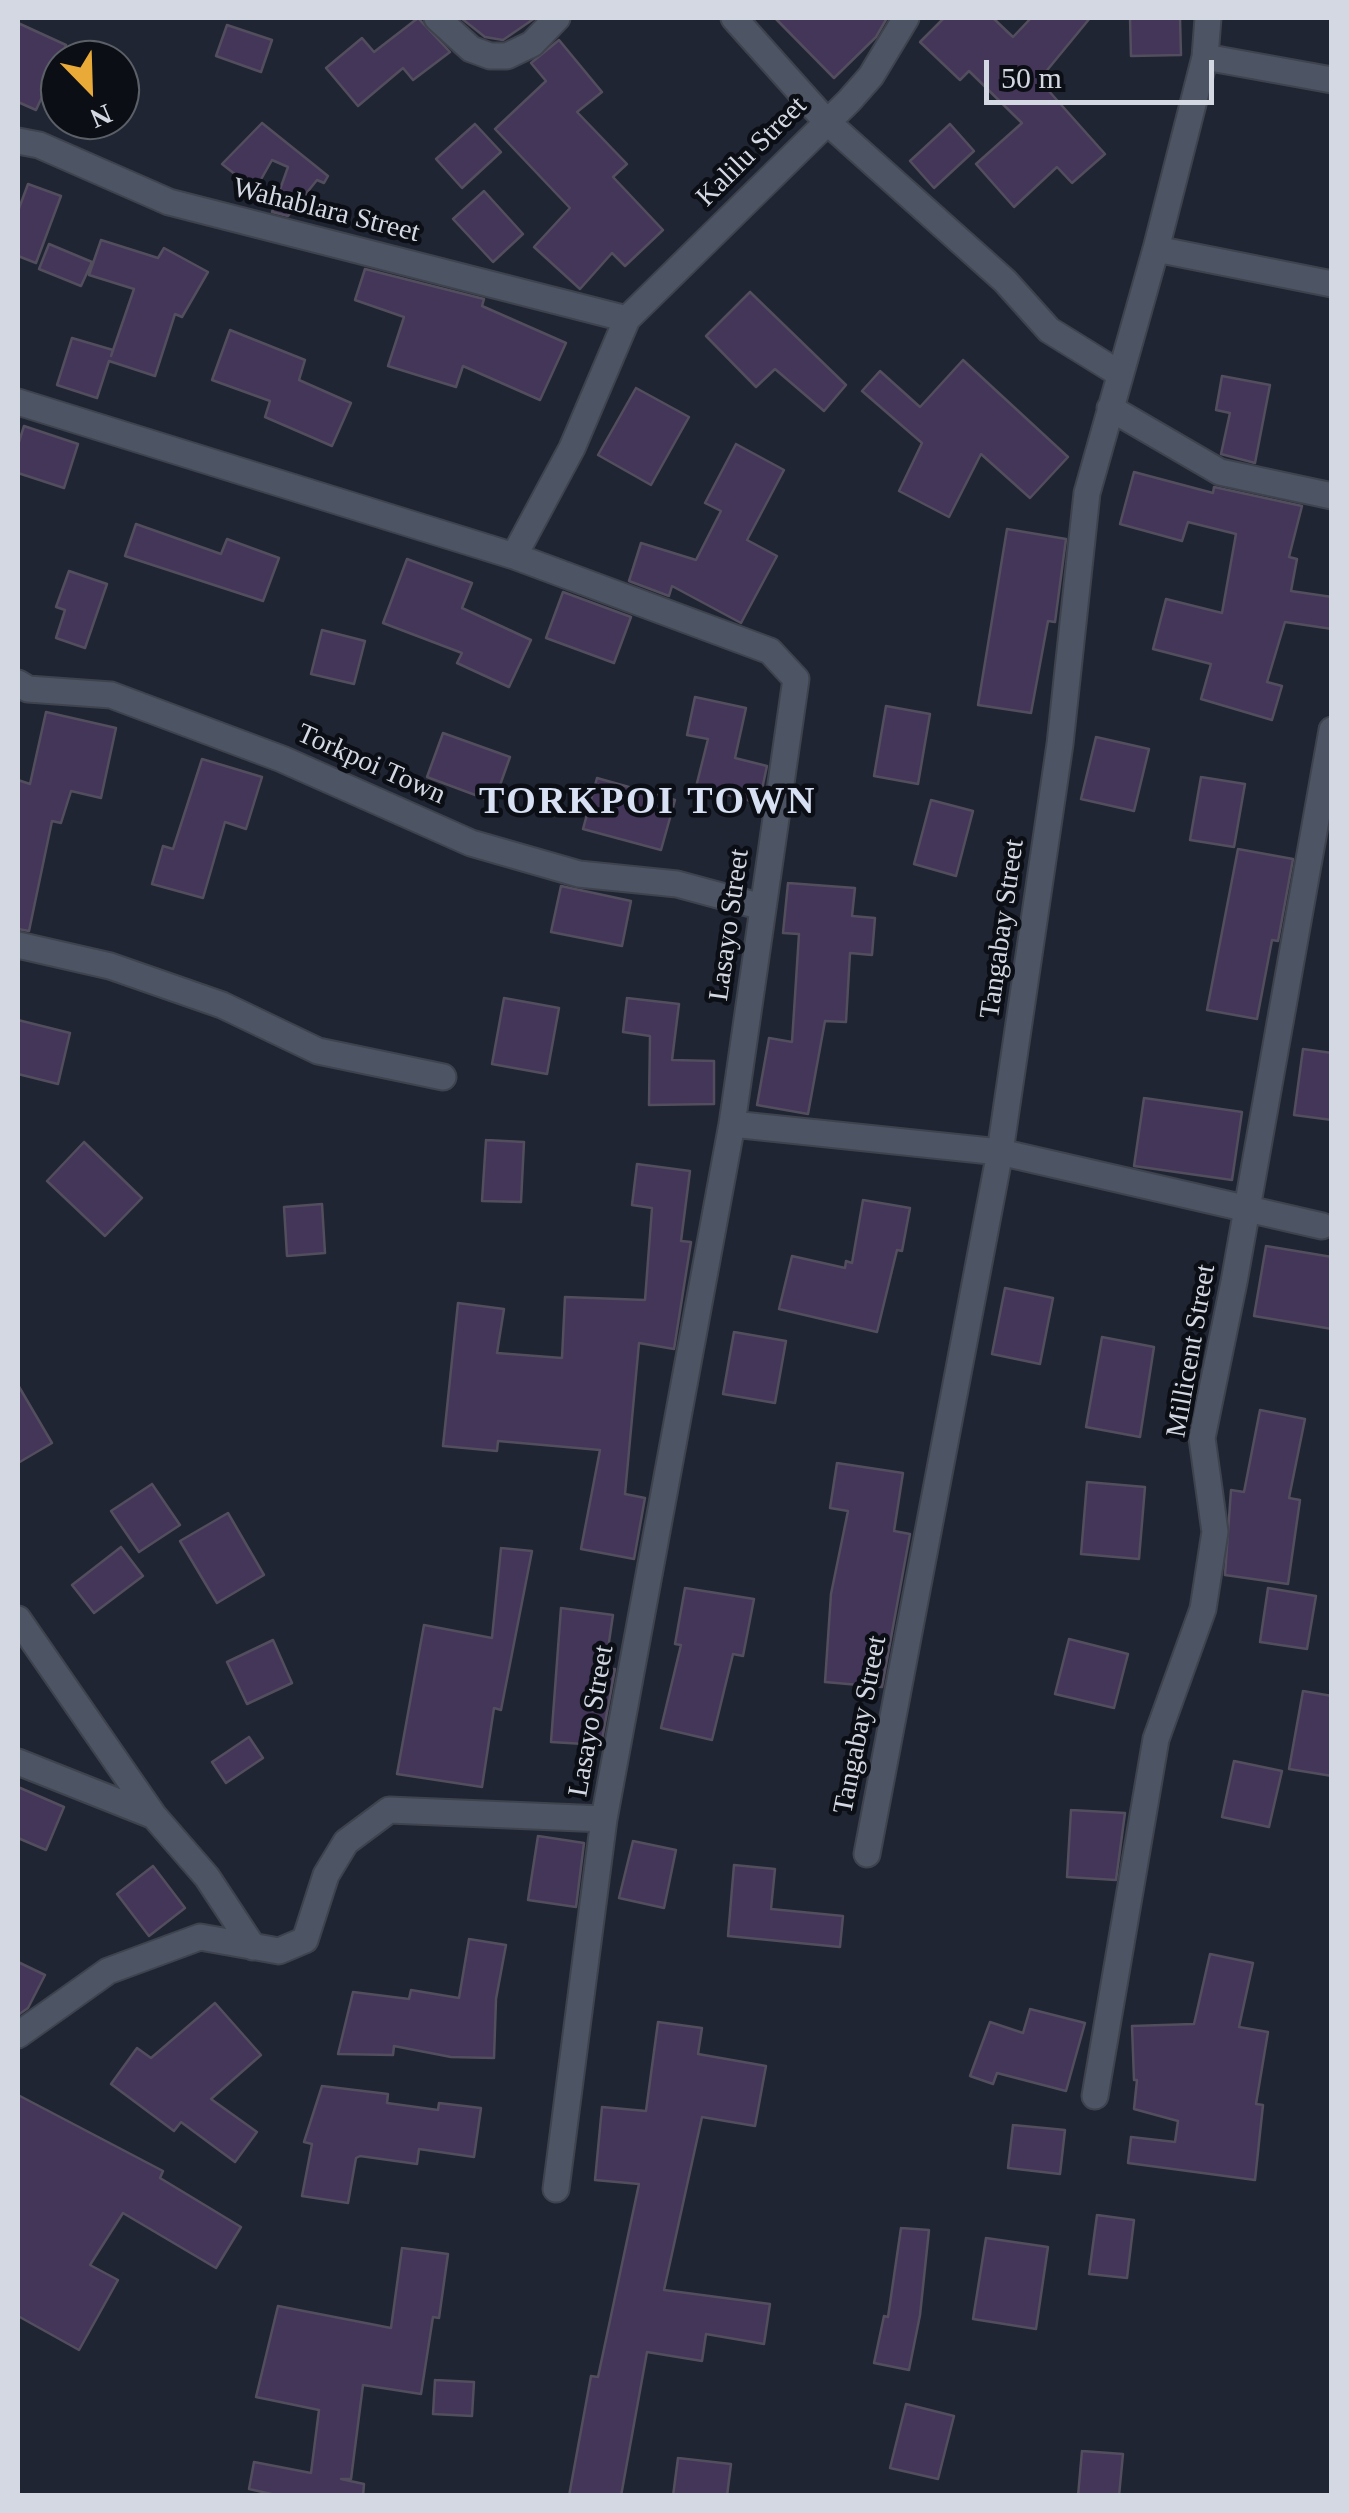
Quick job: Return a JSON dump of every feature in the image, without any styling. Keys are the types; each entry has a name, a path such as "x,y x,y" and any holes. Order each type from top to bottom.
{"street":[{"path":"437,18 472,50 490,56 507,56 532,44 556,18"},
{"path":"734,18 826,121 1005,282 1049,330 1120,374"},
{"name":"Kalilu Street","path":"627,319 871,76 906,18"},
{"name":"Tangabay Street","path":"866,1854 1000,1152 1060,744 1087,493 1156,250 1205,57 1208,18"},
{"path":"1205,57 1332,80"},
{"name":"Wahablara Street","path":"18,141 169,202 627,319"},
{"path":"1156,250 1332,284"},
{"path":"514,556 572,448 627,319"},
{"name":"Lasayo Street","path":"18,402 48,408 514,556 770,650 796,679 732,1124 604,1819 556,2189"},
{"path":"1110,408 1220,472 1332,496"},
{"path":"18,714 23,686"},
{"name":"Torkpoi Town","path":"23,686 111,696 282,759 470,842 579,874 677,884 762,906"},
{"name":"Millicent Street","path":"1095,2096 1156,1740 1206,1590 1216,1532 1202,1438 1332,730"},
{"path":"18,945 110,966 222,1004 318,1051 443,1077"},
{"path":"732,1124 1000,1152 1322,1226"},
{"path":"18,1619 154,1816 207,1877 253,1947"},
{"path":"18,1762 154,1816"},
{"path":"18,2035 108,1971 200,1937 279,1952 305,1940 326,1875 346,1842 389,1810 604,1819"}],"building":[{"path":"418,18 450,52 413,80 403,68 358,106 326,68 362,38 374,52"},
{"path":"461,18 535,18 503,40 485,37"},
{"path":"775,18 887,18 876,37 834,78"},
{"path":"944,18 993,18 1013,37 1031,18 1090,18 1039,80 1105,154 1072,183 1057,167 1014,207 976,164 1022,123 969,71 960,80 920,42"},
{"path":"1130,18 1180,18 1181,55 1131,56"},
{"path":"18,23 55,40 40,40 40,101 36,110 18,102"},
{"path":"227,25 272,40 261,72 216,56"},
{"path":"559,40 602,92 577,112 627,164 613,177 663,230 625,266 612,253 580,289 534,247 570,208 495,129 546,81 531,63"},
{"path":"262,123 328,176 324,183 317,180 288,216 272,212 288,167 272,160 255,190 222,164"},
{"path":"475,124 501,152 462,188 436,159"},
{"path":"950,124 974,151 934,188 910,161"},
{"path":"28,184 61,196 36,263 18,256 18,211"},
{"path":"484,191 523,234 493,262 453,219"},
{"path":"101,240 158,258 164,248 208,272 182,317 175,314 155,376 109,361 97,398 57,385 72,338 113,350 111,356 134,289 89,275"},
{"path":"49,244 92,262 81,286 39,269"},
{"path":"365,269 484,299 482,306 566,343 540,400 463,366 456,387 388,366 404,317 355,300"},
{"path":"750,292 846,385 824,411 775,369 756,387 706,336"},
{"path":"230,330 305,360 299,380 351,403 332,446 265,417 270,401 212,380"},
{"path":"963,360 1068,457 1030,498 981,454 949,517 899,491 922,443 862,391 880,371 920,407"},
{"path":"1222,376 1270,385 1255,463 1221,454 1230,413 1216,410"},
{"path":"636,388 689,417 651,485 598,455"},
{"path":"24,426 78,444 64,488 18,473 18,445"},
{"path":"736,444 784,470 747,540 777,556 741,623 672,586 669,596 629,581 641,543 696,560 721,511 705,503"},
{"path":"1134,472 1213,493 1214,487 1302,506 1289,557 1297,559 1291,591 1332,597 1332,629 1285,622 1267,682 1282,686 1272,720 1201,699 1211,664 1153,649 1166,599 1222,613 1236,534 1188,522 1182,541 1120,524"},
{"path":"136,524 221,554 227,539 279,558 263,601 125,556"},
{"path":"1007,529 1066,539 1055,622 1048,621 1031,713 978,705"},
{"path":"407,559 472,583 462,608 531,640 509,687 457,663 462,653 383,623"},
{"path":"69,571 107,584 85,648 56,638 65,610 56,607"},
{"path":"563,592 631,617 614,663 546,638"},
{"path":"322,630 365,641 354,684 311,674"},
{"path":"695,697 746,708 735,758 767,766 759,803 696,787 708,739 687,735"},
{"path":"886,706 930,714 918,784 874,776"},
{"path":"46,712 116,728 101,798 71,791 61,823 52,821 29,931 18,929 18,780 30,784"},
{"path":"443,733 510,757 494,802 427,777"},
{"path":"1096,737 1149,749 1134,811 1081,799"},
{"path":"202,759 262,777 246,829 225,822 203,898 152,884 163,846 173,849"},
{"path":"1201,777 1245,784 1234,847 1190,840"},
{"path":"597,778 675,800 661,850 583,829"},
{"path":"931,800 973,811 956,876 914,864"},
{"path":"1238,849 1293,859 1278,941 1272,940 1257,1019 1207,1010"},
{"path":"788,883 855,888 852,916 875,918 872,955 850,953 846,1022 825,1021 808,1114 757,1105 769,1038 792,1042 799,934 783,933"},
{"path":"561,886 631,901 622,946 551,932"},
{"path":"504,998 559,1008 547,1074 492,1064"},
{"path":"627,998 679,1004 672,1060 714,1061 714,1104 649,1105 650,1036 623,1032"},
{"path":"18,1020 70,1033 58,1084 18,1074"},
{"path":"1303,1049 1332,1053 1332,1120 1294,1115"},
{"path":"1144,1098 1242,1112 1232,1180 1134,1166"},
{"path":"486,1140 524,1142 521,1202 482,1201"},
{"path":"84,1142 142,1198 105,1236 47,1181"},
{"path":"637,1164 690,1171 681,1241 691,1242 674,1349 639,1343 625,1494 645,1498 634,1559 581,1549 600,1450 498,1441 497,1451 443,1446 458,1303 504,1309 497,1353 562,1358 565,1297 645,1300 652,1208 632,1205"},
{"path":"863,1200 910,1208 902,1251 897,1250 877,1332 779,1309 792,1256 845,1268 846,1261 852,1263"},
{"path":"322,1204 325,1253 287,1256 284,1207"},
{"path":"1266,1246 1332,1257 1332,1329 1254,1316"},
{"path":"1005,1288 1053,1298 1040,1364 992,1354"},
{"path":"734,1332 786,1341 775,1403 723,1394"},
{"path":"1102,1337 1154,1347 1140,1437 1086,1427"},
{"path":"18,1385 52,1443 18,1463"},
{"path":"1260,1410 1305,1419 1289,1498 1300,1500 1288,1584 1225,1575 1231,1490 1244,1492"},
{"path":"837,1463 903,1473 894,1531 910,1534 882,1687 825,1682 831,1594 848,1511 830,1508"},
{"path":"1087,1482 1145,1487 1139,1559 1081,1554"},
{"path":"152,1484 180,1525 139,1552 111,1511"},
{"path":"228,1513 264,1575 217,1603 180,1541"},
{"path":"121,1547 143,1576 94,1613 72,1585"},
{"path":"501,1548 532,1551 501,1710 494,1708 482,1787 397,1774 424,1625 492,1638"},
{"path":"685,1588 754,1599 743,1656 733,1654 712,1740 661,1728 681,1645 675,1644"},
{"path":"1268,1588 1316,1596 1307,1649 1260,1642"},
{"path":"561,1608 613,1615 605,1669 615,1669 601,1745 551,1742"},
{"path":"1069,1639 1128,1654 1114,1708 1055,1694"},
{"path":"273,1640 292,1683 247,1704 227,1662"},
{"path":"1303,1691 1332,1696 1332,1776 1289,1769"},
{"path":"249,1737 263,1758 226,1783 212,1762"},
{"path":"1234,1761 1282,1771 1269,1827 1222,1817"},
{"path":"18,1787 64,1807 46,1850 18,1838"},
{"path":"1071,1810 1125,1813 1116,1880 1067,1877"},
{"path":"538,1836 584,1843 576,1907 528,1900"},
{"path":"633,1841 676,1850 664,1908 619,1898"},
{"path":"734,1865 775,1869 771,1909 843,1916 840,1947 728,1936"},
{"path":"153,1866 185,1908 149,1936 117,1894"},
{"path":"469,1939 506,1945 496,1999 494,2058 451,2057 394,2046 393,2055 338,2054 353,1992 409,1999 411,1990 459,1998"},
{"path":"1210,1954 1253,1963 1239,2027 1268,2032 1256,2104 1263,2105 1255,2180 1128,2163 1131,2137 1175,2142 1178,2121 1134,2109 1137,2080 1132,2026 1194,2024"},
{"path":"18,1962 45,1975 28,2008 18,2015"},
{"path":"215,2003 261,2055 211,2099 257,2132 235,2162 181,2122 174,2131 111,2084 137,2048 151,2058"},
{"path":"1030,2009 1085,2023 1066,2091 997,2073 993,2084 970,2076 990,2022 1023,2033"},
{"path":"658,2022 702,2028 698,2054 766,2066 755,2126 702,2117 664,2290 770,2304 764,2344 706,2334 702,2361 647,2352 621,2496 569,2496 591,2376 598,2377 639,2184 595,2180 602,2107 646,2111"},
{"path":"322,2086 388,2094 387,2103 438,2110 439,2103 481,2108 474,2157 419,2149 417,2164 360,2156 356,2158 348,2203 302,2196 312,2144 304,2142"},
{"path":"18,2095 163,2171 160,2178 241,2227 216,2268 123,2213 90,2265 118,2280 79,2350 18,2316"},
{"path":"1013,2125 1065,2130 1060,2174 1008,2168"},
{"path":"1097,2215 1134,2220 1127,2278 1089,2274"},
{"path":"901,2228 929,2230 920,2315 909,2370 874,2363 884,2316 888,2317"},
{"path":"986,2238 1048,2247 1036,2329 973,2319"},
{"path":"402,2248 448,2254 439,2318 433,2317 421,2394 363,2385 351,2479 341,2479 364,2484 363,2496 280,2496 249,2489 254,2462 311,2473 319,2410 256,2397 278,2306 391,2328"},
{"path":"435,2380 474,2382 472,2416 433,2414"},
{"path":"906,2404 954,2416 938,2479 890,2468"},
{"path":"1082,2451 1123,2454 1119,2496 1078,2496"},
{"path":"678,2458 731,2464 727,2496 673,2496"}],"district":[{"name":"TORKPOI TOWN","path":"648,803"}]}
